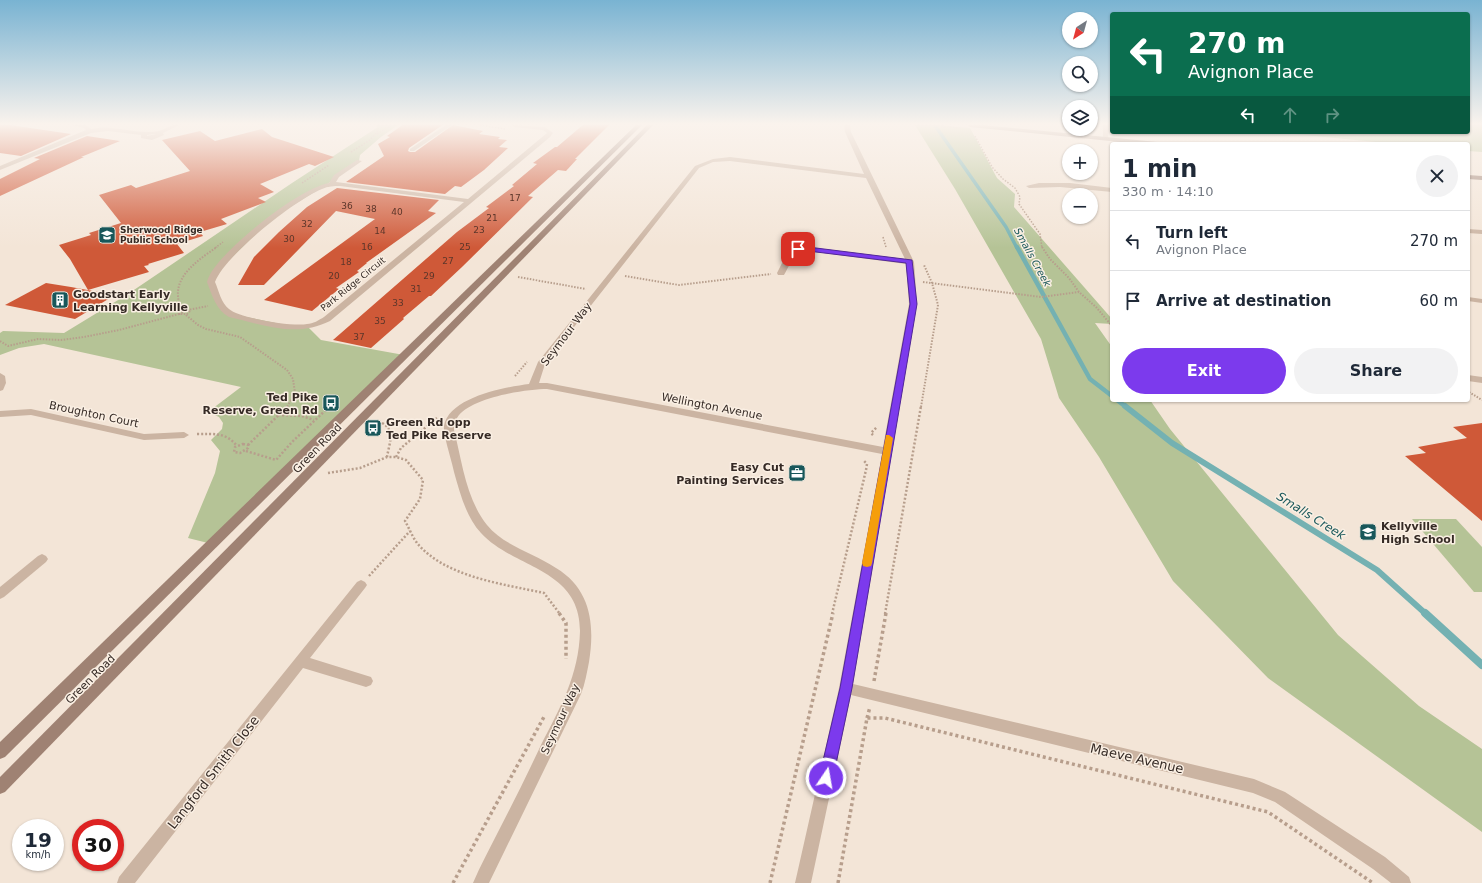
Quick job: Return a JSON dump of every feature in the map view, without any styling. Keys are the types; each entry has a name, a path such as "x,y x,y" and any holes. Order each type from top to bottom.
{"main road":[{"name":"Green Road","path":"0,752 596,166"},
{"name":"Green Road","path":"0,788 609,166"},
{"path":"1470,176 1482,178"}],"street":[{"path":"332,184 336,176 351,166"},
{"name":"Park Ridge Circuit","path":"469,201 332,184 316,188 279,213 237,247 215,271 211,278 211,282 224,310 232,315 295,327 315,325 327,319 469,201 510,166"},
{"name":"Seymour Way","path":"533,386 542,364 611,274 698,166"},
{"name":"Seymour Way","path":"789,166 868,176"},
{"path":"803,883 846,688 886,451 913,304 910,262 864,166"},
{"path":"1029,186 1063,184 1110,190"},
{"path":"1470,231 1482,232"},
{"path":"781,273 792,253 798,249 910,262"},
{"path":"1470,299 1482,301"},
{"path":"0,376 0,388"},
{"path":"1470,378 1482,380"},
{"path":"453,416 460,409 469,404 498,394 533,386"},
{"name":"Wellington Avenue","path":"533,386 547,386 886,451"},
{"name":"Broughton Court","path":"0,414 31,412 144,437 184,435"},
{"name":"Seymour Way","path":"453,416 449,423 449,430 465,490 478,523 488,534 504,545 550,568 568,582 577,594 583,608 586,631 584,658 576,690 481,883"},
{"path":"0,594 42,559"},
{"name":"Langford Smith Close","path":"125,883 361,585"},
{"path":"300,661 366,681"},
{"name":"Maeve Avenue","path":"846,688 1266,790 1280,797 1378,863 1403,883"}],"path":[{"path":"992,166 1003,179 1015,188 1020,196 1019,204 1040,234 1042,249 1069,278 1079,292 1096,307 1110,324"},
{"path":"882,234 890,259"},
{"path":"611,274 679,285 781,273"},
{"path":"503,274 598,291"},
{"path":"911,280 1027,296 1079,292"},
{"path":"0,341 8,346 24,341 38,339 61,340 84,337 120,330 179,314 183,311 190,311 220,302"},
{"path":"186,315 190,311"},
{"path":"179,314 186,315 198,325 206,329 240,337 287,370 295,385 295,393 288,406 248,445 246,451"},
{"path":"1470,392 1482,400"},
{"path":"248,445 243,444 237,446 234,450 235,452 240,453 246,451 276,460 292,442 337,400"},
{"path":"278,415 302,416 315,420"},
{"path":"396,457 401,448 438,418 453,416"},
{"path":"770,883 866,470 866,464 863,460 871,456 873,435 870,433 876,428 878,421"},
{"path":"382,423 388,426 391,432 387,457"},
{"path":"184,435 226,434 237,446"},
{"path":"324,473 360,468 387,457 396,457 406,460 423,480 420,498 406,521 418,544 442,564 484,579 544,593 566,623 566,667"},
{"path":"361,585 410,530"},
{"path":"453,883 548,709"},
{"path":"838,883 867,718 885,718 1268,812 1373,883"}],"green space":[{"path":"318,166 352,166 326,185 272,218 211,278 227,313 295,327 308,327 321,340 404,355 212,544 188,538 215,473 220,451 211,440 222,429 223,423 219,417 208,412 241,387 44,344 19,348 0,355 0,333 3,331 64,333 128,294"},
{"path":"941,166 991,166 997,178 1015,194 1014,207 1110,317 1110,324 1095,323 1110,344 1110,402 1151,402 1170,429 1338,635 1419,706 1482,749 1482,832 1268,678 1173,581 1099,457 1059,398 1041,339"},
{"path":"1412,519 1456,519 1482,547 1482,592 1474,592"}],"building":[{"path":"26,166 64,166 0,196 0,179"},
{"path":"186,166 304,166 260,184 274,192 258,198 266,202 221,219 227,224 200,232 203,236 177,244 184,253 144,266 149,272 88,290 70,259 59,245 91,235 89,233 121,223 99,195 131,185 136,188 190,171"},
{"path":"369,166 488,166 461,187 455,186 445,194 346,182"},
{"path":"534,166 570,166 566,171 558,170 528,196 533,197 462,267 371,348 333,340 457,232 489,208 486,207 514,186 512,185"},
{"path":"337,188 439,200 428,211 436,213 366,263 357,271 359,272 336,288 339,289 312,311 264,300 375,219 336,211 264,285 238,285 254,257 279,232 307,207"},
{"name":"Goodstart Early Learning Kellyville","path":"46,283 115,295 75,319 5,305"},
{"path":"1482,423 1482,521 1405,456 1426,453 1418,447 1467,438 1453,427"}],"waterway":[{"name":"Smalls Creek","path":"963,166 1006,227 1017,248"},
{"name":"Smalls Creek","path":"1017,247 1090,379 1110,394"},
{"name":"Smalls Creek","path":"1120,402 1126,407"},
{"name":"Smalls Creek","path":"1125,406 1172,443 1377,570 1426,614"},
{"name":"Smalls Creek","path":"1425,613 1482,665"}],"slow traffic":[{"path":"867,563 889,438"}],"place":[{"name":"Sherwood Ridge Public School","path":"107,235"},
{"name":"Goodstart Early Learning Kellyville","path":"60,300"},
{"name":"Ted Pike Reserve, Green Rd","path":"331,403"},
{"name":"Green Rd opp Ted Pike Reserve","path":"373,428"},
{"name":"Easy Cut Painting Services","path":"797,473"},
{"name":"Kellyville High School","path":"1368,532"}],"route":[{"path":"798,249 910,262 913,304 886,451 846,688 826,778"}]}
